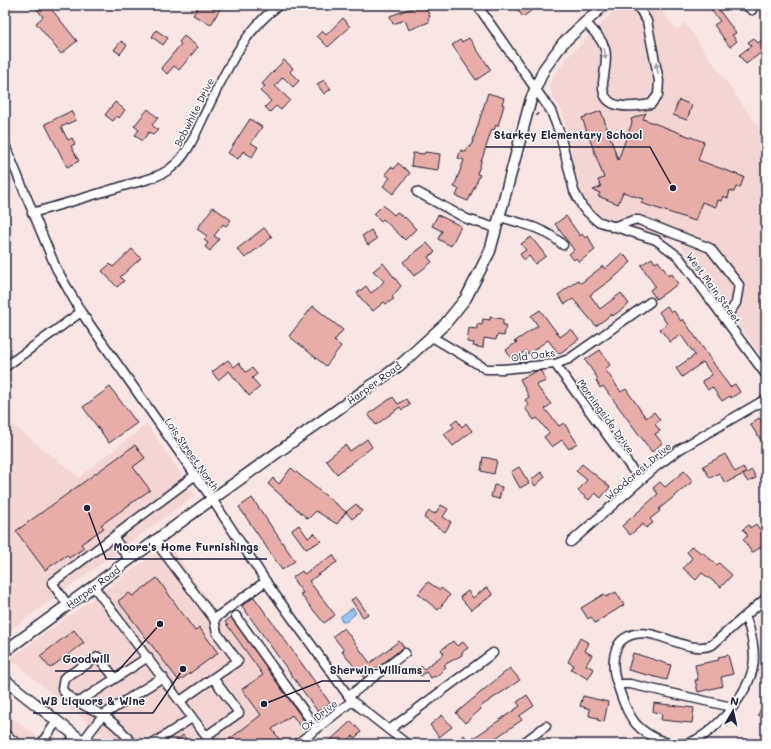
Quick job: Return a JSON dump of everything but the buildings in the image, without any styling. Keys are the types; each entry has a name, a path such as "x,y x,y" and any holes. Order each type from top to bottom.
{"main road":[{"name":"Harper Road","path":"5,651 212,499 400,365 432,337 456,312 470,293 490,251 535,88 553,56 585,22 604,5"},
{"path":"5,680 82,741"}],"street":[{"name":"Bobwhite Drive","path":"32,213 139,182 171,168 182,157 192,140 226,72 247,38 257,25 279,5"},
{"name":"West Main Street","path":"477,5 554,117 578,200 589,216 612,227 646,236 672,250 679,257 766,375"},
{"path":"585,22 602,41 605,49 606,56 603,85 612,103 622,107 651,104 658,95 659,81 647,21 637,5"},
{"name":"Lois Street North","path":"5,145 61,281 81,312 194,476 212,499 266,581 351,699 407,744"},
{"path":"417,192 467,219 496,228"},
{"path":"499,217 540,229 554,236 563,245"},
{"path":"612,227 634,220 639,220 710,248 739,285 736,303 725,319"},
{"name":"Old Oaks","path":"432,337 486,369 503,369 555,364 569,359 650,302"},
{"path":"6,364 81,312"},
{"name":"Morningside Drive","path":"555,364 640,480"},
{"name":"Woodcrest Drive","path":"571,542 640,480 680,449 766,399"},
{"path":"68,605 52,583 194,476"},
{"path":"113,537 130,560"},
{"path":"155,541 214,619 218,633 238,660 180,701"},
{"path":"214,619 266,581"},
{"path":"94,586 212,744"},
{"path":"745,616 750,634 753,667 749,680 732,707 713,728 687,743 672,743 658,739 635,723 623,699 613,660 617,646 624,638 635,633 648,633 700,648 707,647 712,645 745,616 766,598"},
{"path":"236,616 317,729"},
{"name":"Ox Drive","path":"297,744 317,729 405,653"},
{"path":"390,730 493,653"},
{"path":"115,678 98,657 64,678 62,689 65,694 103,715 124,732 132,744"},
{"path":"79,702 148,658"},
{"path":"68,744 82,741 103,715 162,677"},
{"path":"206,736 239,714 213,678"},
{"path":"618,684 630,684 732,707"},
{"path":"152,744 192,718"},
{"path":"41,744 57,721"},
{"path":"522,744 546,726"},
{"path":"5,734 18,744"}],"path":[{"path":"537,116 538,112"},
{"path":"5,664 8,661"}],"shaded area":[{"path":"620,5 657,5 677,30 685,23 766,138 766,362 678,241 599,218 587,206 581,194 562,110 553,98 550,85 552,78 566,59"},
{"path":"5,419 79,477 147,424 195,495 5,634"},
{"path":"168,544 304,733 289,744 113,744 10,659"},
{"path":"5,712 46,744 5,744"}],"water":[{"path":"353,608 356,613 346,622 341,621 341,616"}],"place":[{"name":"Starkey Elementary School","path":"673,188"},
{"name":"Moore's Home Furnishings","path":"87,508"},
{"name":"Goodwill","path":"160,624"},
{"name":"WB Liquors & Wine","path":"183,669"},
{"name":"Sherwin-Williams","path":"264,704"}]}
